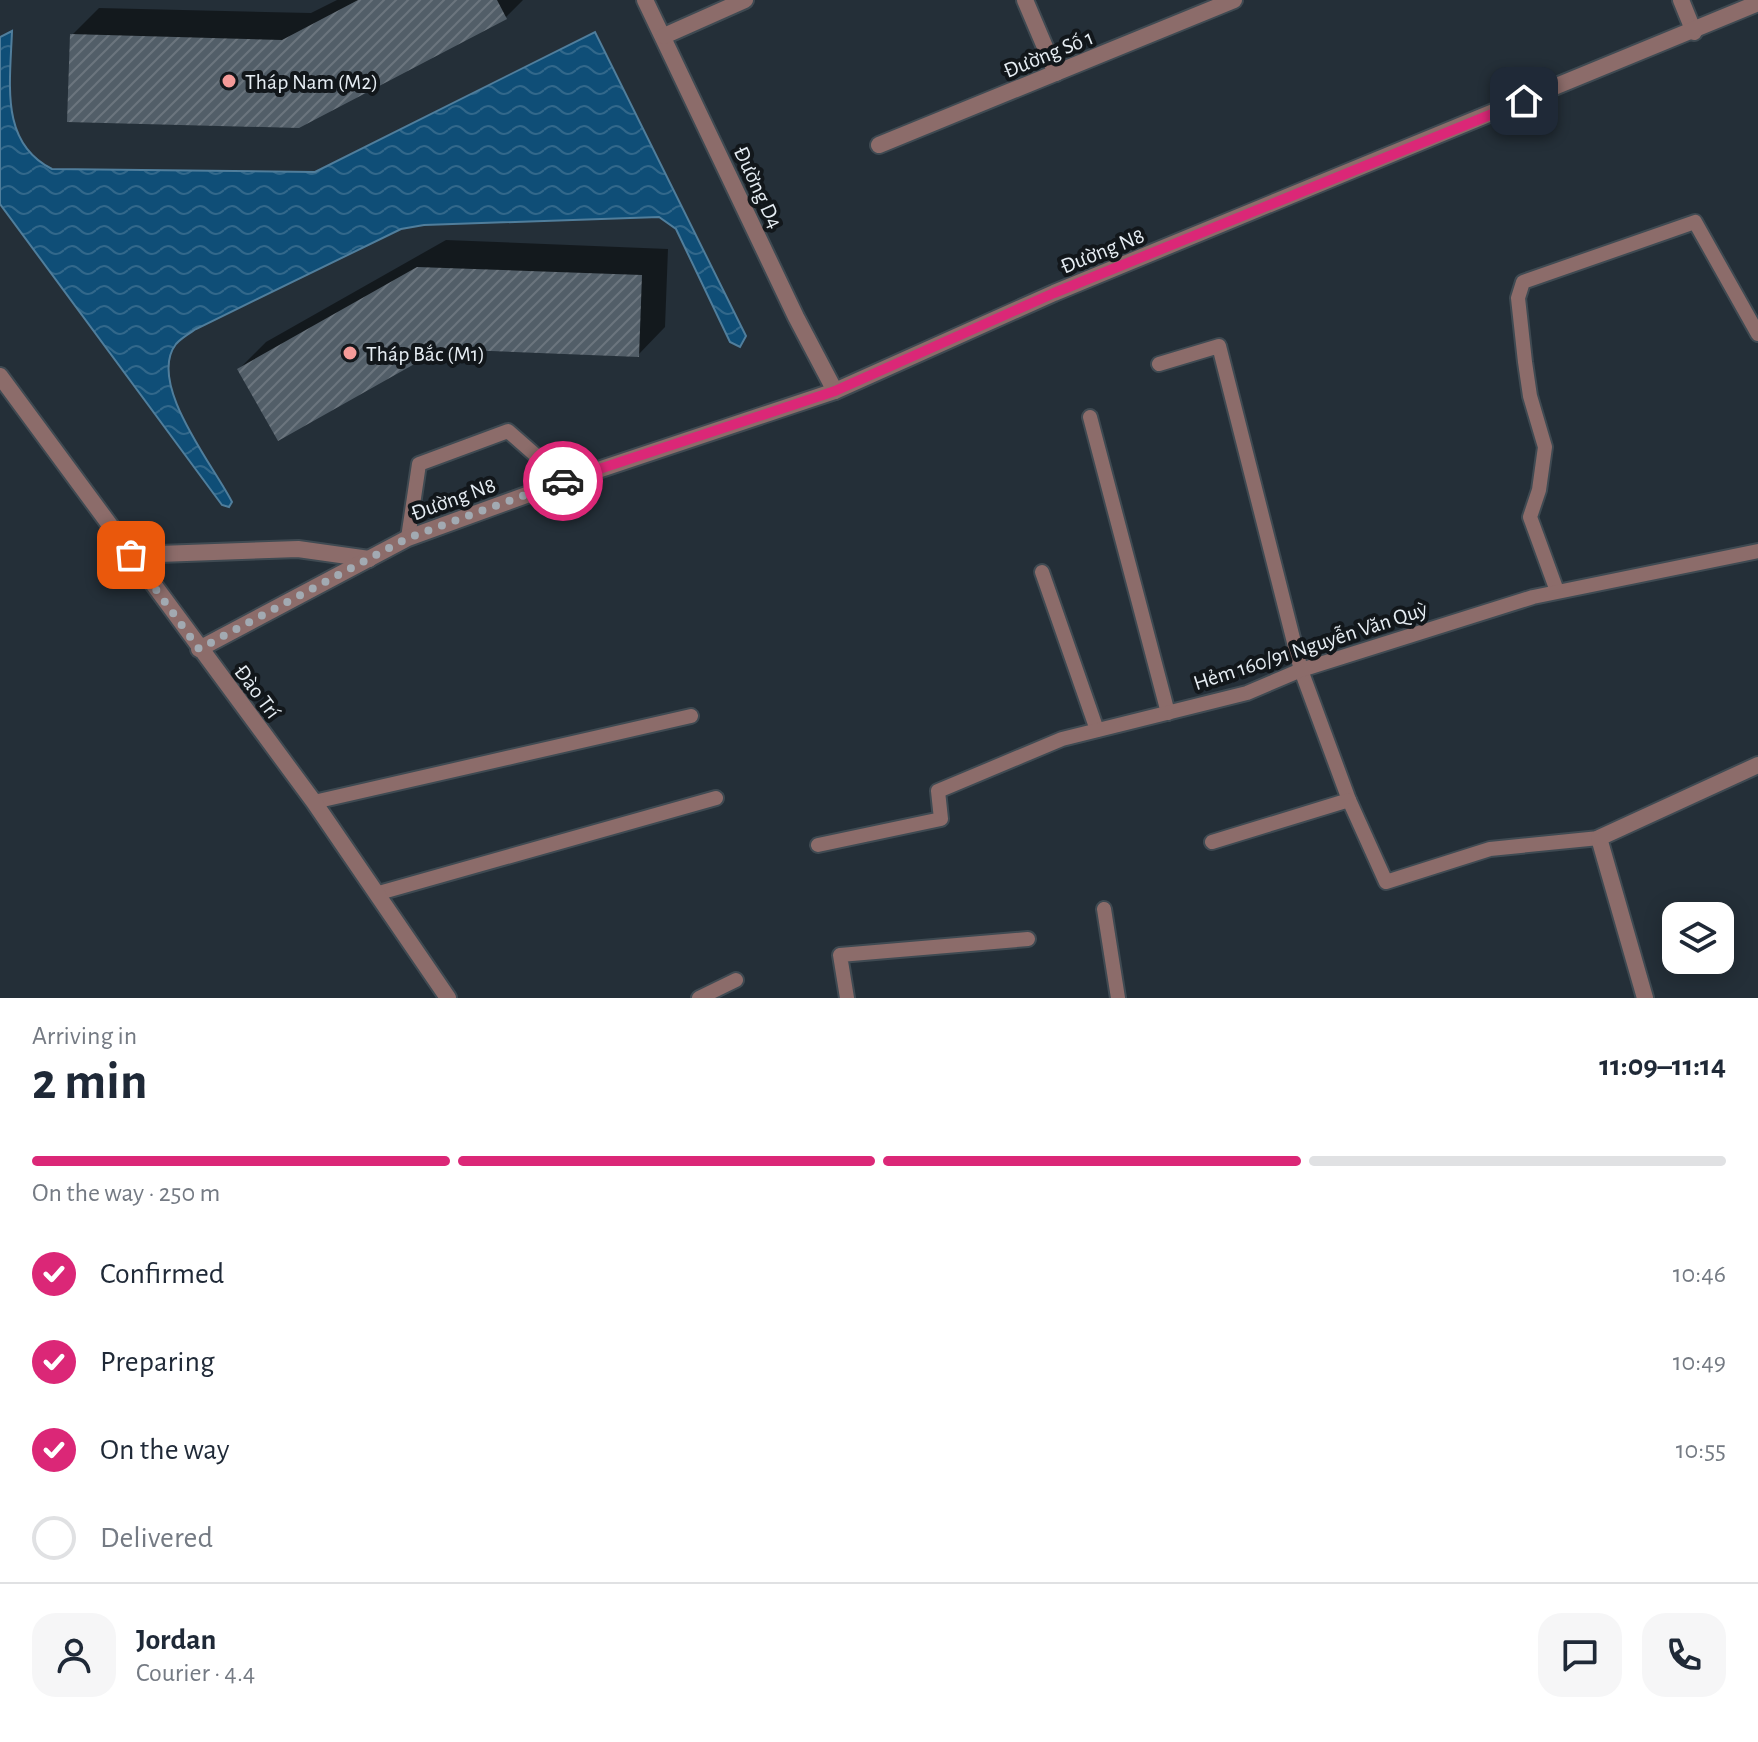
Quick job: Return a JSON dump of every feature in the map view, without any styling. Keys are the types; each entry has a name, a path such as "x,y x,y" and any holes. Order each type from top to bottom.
{"street":[{"name":"Đường D4","path":"645,0 796,317 835,391"},
{"path":"664,36 745,0"},
{"path":"1025,0 1056,73"},
{"name":"Đường Số 1","path":"879,145 1234,0"},
{"path":"1681,0 1694,32"},
{"name":"Đường N8","path":"199,649 408,538 565,481 835,391 1054,293 1694,32 1758,3"},
{"name":"Đào Trí","path":"0,376 314,802 448,998"},
{"path":"131,555 298,549 369,559"},
{"path":"1645,998 1599,838 1758,765"}],"lane":[{"path":"1557,591 1530,517 1539,490 1545,447 1530,396 1525,362 1518,298 1523,282 1695,222 1758,334"},
{"path":"1159,364 1219,346 1301,670 1349,800 1386,882 1490,849 1599,838"},
{"path":"1090,417 1168,713"},
{"path":"408,538 419,464 508,431 565,481"},
{"name":"Hẻm 160/91 Nguyễn Văn Quỳ","path":"818,845 941,819 938,791 1062,739 1247,693 1301,670 1557,591 1758,551"},
{"path":"1042,572 1097,730"},
{"path":"314,802 691,716"},
{"path":"379,893 716,798"},
{"path":"1212,842 1349,800"},
{"path":"1104,909 1118,998"},
{"path":"847,998 840,955 1028,939"},
{"path":"699,998 736,980"}],"water":[{"path":"12,31 10,92 16,128 35,158 52,169 315,172 595,32 746,336 740,347 730,342 676,229 659,217 424,225 401,229 196,329 176,344 169,361 176,402 232,502 229,507 222,505 0,204 0,37"}],"building":[{"name":"Tháp Nam (M2)","path":"358,0 497,0 507,19 299,128 67,122 70,34 282,40"},
{"name":"Tháp Bắc (M1)","path":"417,267 642,275 639,357 441,349 278,441 237,369"}],"way so far":[{"path":"131,555 199,649 408,538 563,481"}],"place":[{"name":"Tháp Nam (M2)","path":"229,81"},
{"name":"Tháp Bắc (M1)","path":"350,353"}],"route":[{"path":"563,481 835,391 1054,293 1524,101"}]}
